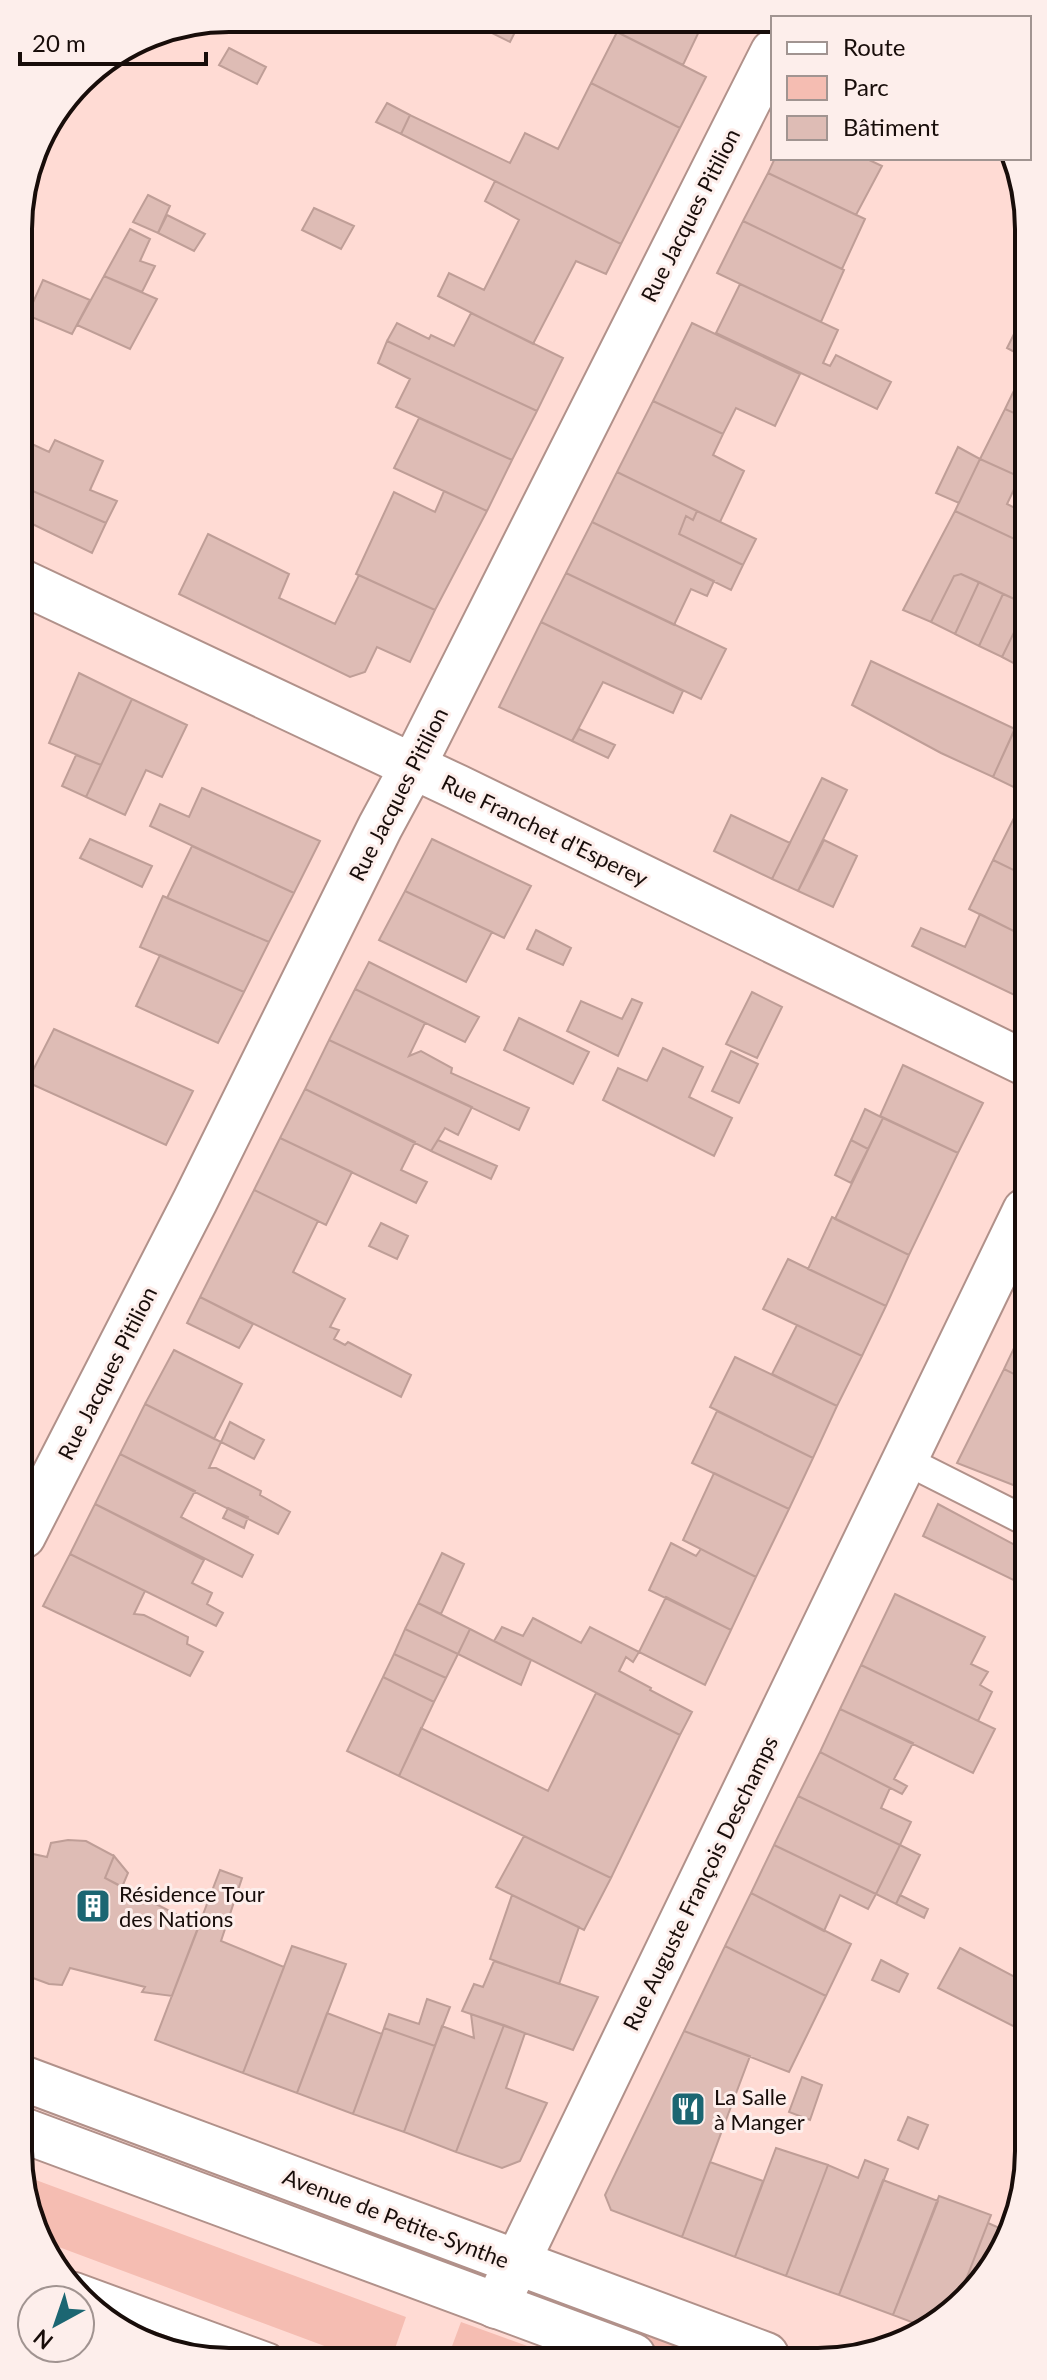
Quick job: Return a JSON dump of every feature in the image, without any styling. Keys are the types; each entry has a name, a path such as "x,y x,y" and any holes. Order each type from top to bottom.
{"street":[{"name":"Rue Jacques Pitilion","path":"32,1518 771,56"},
{"name":"Rue Franchet d'Esperey","path":"32,587 413,766 1015,1058"},
{"name":"Rue Auguste François Deschamps","path":"496,2306 1015,1232"},
{"name":"Avenue de Petite-Synthe","path":"32,2082 747,2348"},
{"path":"32,2134 611,2348"}],"lane":[{"path":"905,1460 1015,1515"},
{"path":"96,2295 242,2348"}],"green space":[{"path":"35,2180 406,2317 395,2348 330,2348 56,2246 47,2227"},
{"path":"610,2313 703,2348 655,2348 604,2328"},
{"path":"461,2322 533,2348 451,2348"}],"building":[{"path":"490,32 515,32 510,42"},
{"path":"617,32 699,32 683,65"},
{"path":"617,32 706,77 680,128 591,83"},
{"path":"229,48 266,67 257,84 219,65"},
{"path":"591,83 680,128 621,244 401,134 410,115 510,163 525,133 558,149"},
{"path":"387,103 410,115 401,134 376,122"},
{"path":"774,160 869,160 882,166 856,215 768,173"},
{"path":"768,173 865,219 842,269 743,221"},
{"path":"495,181 621,244 606,274 576,261 533,344 438,296 449,273 484,290 519,220 485,201"},
{"path":"148,195 170,206 158,233 133,222"},
{"path":"314,208 354,226 341,249 302,230"},
{"path":"167,215 205,234 194,251 158,233"},
{"path":"743,221 844,270 821,322 717,273"},
{"path":"130,229 150,239 140,261 155,266 142,292 104,276"},
{"path":"104,276 157,299 130,349 77,325"},
{"path":"43,280 90,300 72,334 32,317 32,305"},
{"path":"740,284 838,330 823,363 830,366 836,355 891,382 877,409 716,333"},
{"path":"471,313 563,358 537,411 387,341 397,323 429,339 431,335 454,346"},
{"path":"692,323 800,374 775,426 736,408 723,434 653,401"},
{"path":"1015,332 1015,352 1007,348"},
{"path":"387,341 537,411 512,460 396,407 410,379 378,363"},
{"path":"1015,388 1015,413 1005,409"},
{"path":"653,401 723,434 713,455 744,471 720,522 617,472"},
{"path":"1005,409 1015,413 1015,475 980,459"},
{"path":"419,418 512,460 487,511 394,468"},
{"path":"55,440 103,461 90,490 117,501 106,523 32,491 32,444 49,452"},
{"path":"958,447 980,459 959,503 936,493"},
{"path":"980,459 1015,475 1015,487 1007,504 1015,508 1015,539 955,511"},
{"path":"617,472 697,511 693,520 686,516 679,534 743,565 731,590 592,522"},
{"path":"32,491 106,523 92,553 32,524"},
{"path":"444,491 487,511 435,610 356,574 394,492 435,512"},
{"path":"697,511 756,539 743,565 679,534 686,516 693,520"},
{"path":"955,511 1015,539 1015,599 961,574 954,576 931,622 903,610"},
{"path":"592,522 714,581 707,596 691,589 674,625 566,573"},
{"path":"208,534 289,574 279,598 335,624 359,575 435,610 410,662 377,647 365,672 350,677 179,594"},
{"path":"566,573 726,649 701,699 541,622"},
{"path":"961,574 979,582 955,634 931,622 954,576"},
{"path":"979,582 1003,594 979,646 955,634"},
{"path":"1003,594 1015,599 1015,630 1002,657 979,646"},
{"path":"541,622 683,691 673,713 603,682 572,741 499,707"},
{"path":"1015,630 1015,664 1002,657"},
{"path":"871,661 1015,729 993,777 852,705"},
{"path":"79,673 132,699 101,765 49,743"},
{"path":"132,699 187,725 162,777 146,770 125,815 86,797"},
{"path":"1015,728 1015,788 993,777"},
{"path":"579,729 615,745 608,758 572,741"},
{"path":"76,755 101,765 86,797 62,786"},
{"path":"822,778 847,790 798,891 772,879"},
{"path":"202,788 320,841 294,893 150,826 160,804 189,817"},
{"path":"731,815 790,843 772,879 714,851"},
{"path":"1015,816 1015,871 993,860"},
{"path":"90,839 152,866 142,887 80,858"},
{"path":"432,839 531,886 504,938 405,891"},
{"path":"824,840 857,856 833,907 798,891"},
{"path":"192,846 294,893 269,942 167,898"},
{"path":"993,860 1015,871 1015,932 969,909"},
{"path":"405,891 492,932 466,982 379,940"},
{"path":"163,896 269,942 244,992 140,947"},
{"path":"980,914 1015,932 1015,995 912,946 921,928 965,947"},
{"path":"536,930 571,948 563,965 527,949"},
{"path":"160,955 244,992 218,1043 136,1006"},
{"path":"369,962 479,1017 465,1042 355,989"},
{"path":"355,989 425,1023 409,1056 421,1051 452,1068 451,1073 529,1108 519,1130 329,1040"},
{"path":"752,992 782,1007 757,1058 726,1044"},
{"path":"632,999 642,1003 618,1056 567,1031 581,1001 622,1019"},
{"path":"519,1018 589,1052 573,1084 504,1050"},
{"path":"54,1029 193,1091 166,1145 32,1084 32,1072"},
{"path":"329,1040 472,1107 458,1135 445,1128 431,1151 305,1089"},
{"path":"663,1048 703,1067 689,1097 732,1118 714,1156 603,1100 618,1068 647,1081"},
{"path":"731,1051 758,1064 739,1103 712,1091"},
{"path":"903,1065 983,1103 958,1153 880,1116"},
{"path":"305,1089 415,1142 401,1170 427,1182 416,1203 280,1138"},
{"path":"865,1109 883,1118 868,1149 851,1140"},
{"path":"883,1118 958,1153 909,1255 835,1219"},
{"path":"280,1138 352,1172 326,1225 254,1190"},
{"path":"438,1140 497,1166 491,1179 431,1151"},
{"path":"851,1140 868,1149 851,1183 835,1175"},
{"path":"254,1190 318,1221 293,1272 345,1299 330,1327 339,1330 334,1339 345,1345 348,1342 411,1375 401,1397 200,1297"},
{"path":"832,1217 909,1255 886,1306 808,1269"},
{"path":"381,1223 408,1236 397,1259 369,1246"},
{"path":"788,1259 886,1306 862,1356 763,1309"},
{"path":"200,1297 253,1324 239,1348 187,1323"},
{"path":"797,1325 862,1356 837,1406 772,1374"},
{"path":"1015,1346 1015,1374 1004,1369"},
{"path":"174,1350 242,1384 214,1439 145,1404"},
{"path":"735,1357 837,1406 813,1458 710,1407"},
{"path":"1004,1369 1015,1374 1015,1486 957,1463"},
{"path":"145,1404 221,1442 209,1468 216,1468 261,1491 260,1495 290,1512 278,1534 120,1454"},
{"path":"717,1411 813,1458 789,1509 692,1463"},
{"path":"230,1422 264,1440 254,1459 221,1442"},
{"path":"120,1454 195,1491 181,1517 253,1555 242,1577 95,1504"},
{"path":"714,1473 789,1509 756,1577 683,1540"},
{"path":"95,1504 204,1560 192,1583 212,1593 207,1604 223,1613 216,1626 70,1554"},
{"path":"938,1504 1015,1545 1015,1581 923,1536"},
{"path":"228,1508 248,1517 244,1528 223,1518"},
{"path":"671,1543 696,1556 701,1549 756,1577 731,1630 649,1590"},
{"path":"442,1553 464,1564 441,1614 418,1603"},
{"path":"70,1554 145,1591 134,1614 144,1615 188,1637 187,1644 203,1652 190,1676 43,1606"},
{"path":"895,1594 985,1637 971,1664 988,1672 980,1685 992,1692 978,1721 861,1665"},
{"path":"666,1597 731,1630 705,1685 639,1652"},
{"path":"418,1603 470,1629 458,1654 405,1629"},
{"path":"533,1618 581,1643 590,1627 639,1652 633,1662 626,1657 619,1671 692,1712 680,1735 494,1641 502,1627 523,1636"},
{"path":"405,1629 458,1654 446,1678 394,1654"},
{"path":"470,1629 531,1660 521,1685 458,1654"},
{"path":"394,1654 446,1678 434,1702 383,1677"},
{"path":"861,1665 995,1729 973,1773 840,1709"},
{"path":"383,1677 434,1702 399,1776 347,1751"},
{"path":"596,1693 680,1735 611,1878 399,1776 421,1728 548,1791"},
{"path":"840,1709 913,1743 894,1779 907,1786 902,1794 820,1752"},
{"path":"820,1752 890,1788 881,1808 911,1822 900,1845 798,1796"},
{"path":"798,1796 900,1845 876,1894 774,1845"},
{"path":"524,1836 611,1878 584,1930 496,1887"},
{"name":"Résidence Tour des Nations","path":"86,1841 114,1856 105,1878 199,1926 172,1996 142,1992 145,1987 70,1968 62,1985 32,1977 32,1854 47,1857 51,1843"},
{"path":"774,1845 876,1894 868,1909 840,1895 824,1931 751,1893"},
{"path":"900,1845 920,1855 896,1904 876,1894"},
{"path":"114,1856 128,1873 122,1887 105,1878"},
{"path":"220,1870 242,1878 221,1941 284,1967 243,2073 155,2040"},
{"path":"751,1893 851,1944 826,1996 725,1946"},
{"path":"512,1895 579,1927 559,1984 490,1959"},
{"path":"900,1895 928,1909 924,1918 896,1904"},
{"path":"292,1946 346,1964 297,2093 243,2073"},
{"path":"725,1946 826,1996 789,2072 684,2031"},
{"path":"960,1948 1015,1977 1015,2027 938,1988"},
{"path":"881,1960 908,1974 899,1992 872,1980"},
{"path":"494,1961 598,1997 573,2050 462,2011 474,1984 483,1987"},
{"path":"427,1999 450,2007 435,2046 384,2028 389,2014 419,2024"},
{"path":"327,2013 382,2034 353,2114 297,2093"},
{"path":"471,2014 504,2025 456,2152 404,2132 442,2026 474,2038"},
{"path":"504,2025 525,2033 506,2088 547,2103 520,2161 502,2168 456,2152"},
{"path":"384,2028 435,2046 404,2132 353,2114"},
{"name":"La Salle à Manger","path":"684,2031 750,2056 682,2237 611,2210 605,2195"},
{"path":"802,2077 822,2085 810,2120 789,2112"},
{"path":"908,2117 928,2125 918,2149 898,2140"},
{"path":"776,2148 828,2165 786,2276 735,2257"},
{"path":"865,2160 888,2169 839,2295 786,2276 828,2165 858,2178"},
{"path":"710,2162 763,2181 735,2257 682,2237"},
{"path":"883,2180 938,2201 893,2315 839,2295"},
{"path":"939,2196 991,2215 965,2282 948,2299 915,2323 893,2315"},
{"path":"988,2223 1000,2228 989,2250 965,2282"}],"place":[{"name":"Résidence Tour des Nations","path":"93,1906"},
{"name":"La Salle à Manger","path":"688,2109"}]}
